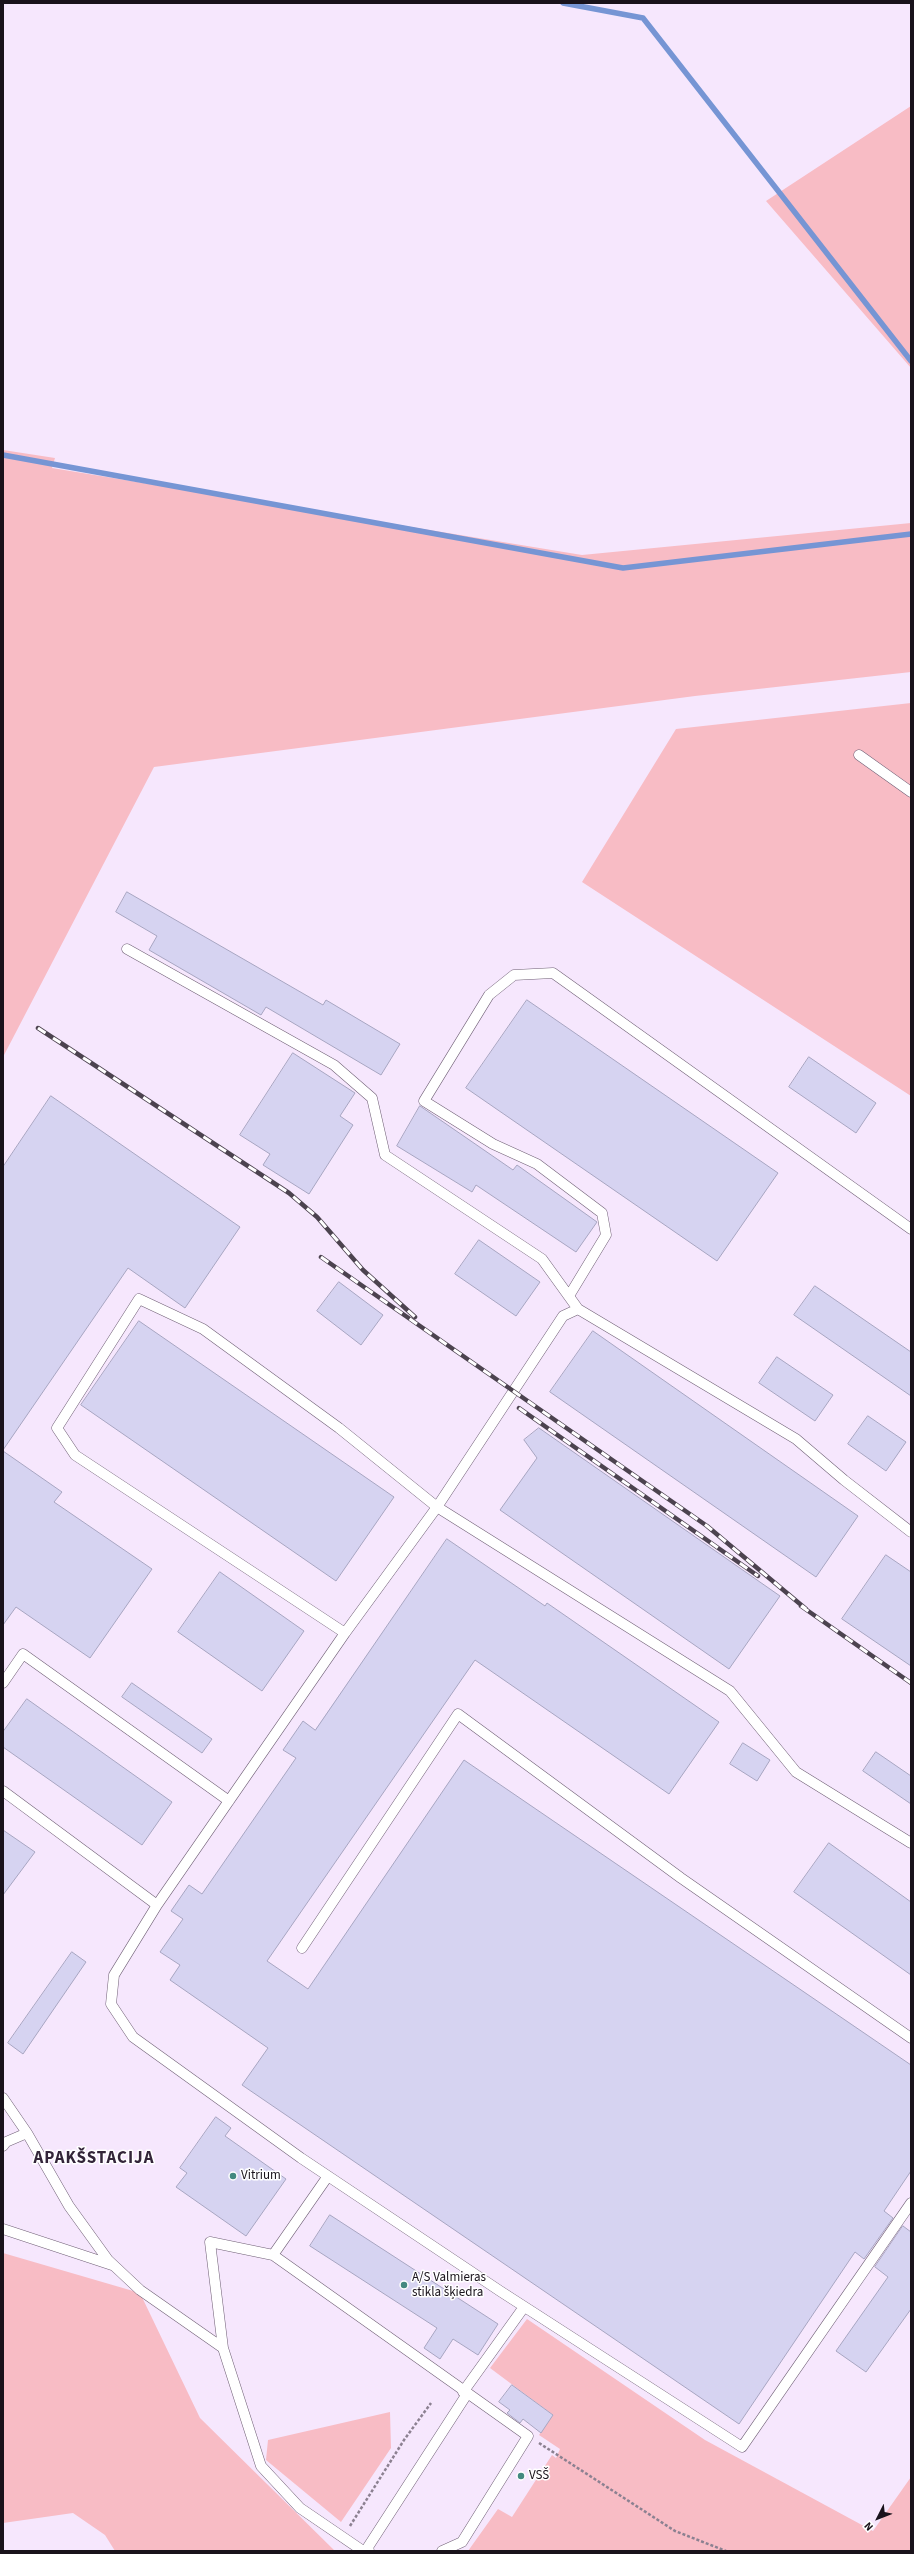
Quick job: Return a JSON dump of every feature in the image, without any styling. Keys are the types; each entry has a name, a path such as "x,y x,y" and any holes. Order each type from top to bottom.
{"lane":[{"path":"859,755 911,792"},
{"path":"127,950 334,1065 372,1098 386,1155 542,1259 578,1309 796,1439 844,1480 911,1532"},
{"path":"569,1296 606,1236 602,1213 536,1164 494,1144 424,1101 489,995 514,975 552,973 911,1229"},
{"path":"345,1633 75,1455 56,1428 139,1298 203,1329 339,1428 437,1507 730,1691 796,1772 911,1843"},
{"path":"578,1309 563,1316 437,1507 345,1633 230,1802 157,1905 114,1975 111,2004 133,2037 328,2176 524,2307 742,2447 911,2203"},
{"path":"3,1683 23,1654 230,1802"},
{"path":"302,1948 458,1714 681,1878 911,2038"},
{"path":"3,1791 157,1905"},
{"path":"3,2098 27,2132 68,2206 114,2266 140,2290 223,2348"},
{"path":"3,2146 6,2142 27,2132"},
{"path":"273,2255 328,2176"},
{"path":"3,2229 114,2266"},
{"path":"363,2551 300,2508 262,2466 223,2348 210,2242 273,2255 465,2393 528,2436 462,2542 442,2551"},
{"path":"369,2551 368,2547 385,2519 465,2393 524,2307"}],"path":[{"path":"352,2524 431,2403"},
{"path":"528,2436 675,2531 726,2551"}],"shaded area":[{"path":"911,106 911,368 766,201"},
{"path":"3,450 55,458 52,468 582,555 911,523 911,672 695,696 154,767 3,1057"},
{"path":"911,703 911,1096 582,882 676,729"},
{"path":"3,2253 140,2293 200,2418 335,2551 115,2551 105,2535 73,2513 3,2523"},
{"path":"527,2319 705,2440 873,2531 911,2477 911,2551 468,2551 498,2509 512,2517 552,2455 556,2458 560,2449 539,2435 553,2415 490,2368"},
{"path":"390,2412 391,2448 341,2522 266,2460 268,2440"}],"building":[{"path":"127,892 323,1005 326,1000 400,1044 381,1075 266,1007 261,1015 149,950 157,936 116,912"},
{"path":"527,1000 778,1173 717,1261 466,1088"},
{"path":"293,1053 355,1093 340,1116 353,1125 309,1194 263,1165 270,1154 240,1135"},
{"path":"809,1057 876,1103 856,1133 789,1087"},
{"path":"51,1096 240,1227 185,1308 128,1268 3,1450 3,1167"},
{"path":"420,1106 513,1170 517,1165 597,1222 576,1252 476,1185 472,1192 397,1146"},
{"path":"479,1240 540,1282 516,1316 455,1274"},
{"path":"339,1282 383,1315 361,1345 317,1311"},
{"path":"815,1286 911,1352 911,1396 794,1315"},
{"path":"139,1321 394,1497 336,1581 81,1405"},
{"path":"593,1331 858,1516 816,1577 550,1392"},
{"path":"777,1357 833,1395 815,1421 759,1383"},
{"path":"868,1416 906,1442 886,1471 848,1444"},
{"path":"539,1428 780,1596 729,1669 500,1510 537,1458 524,1440"},
{"path":"3,1451 62,1492 54,1502 152,1569 90,1658 16,1607 3,1625"},
{"path":"447,1539 545,1606 547,1603 719,1722 669,1794 475,1660 267,1961 308,1989 464,1760 911,2065 911,2171 884,2211 893,2218 864,2259 855,2252 739,2424 242,2085 268,2048 170,1980 180,1965 160,1952 183,1919 171,1911 189,1885 202,1894 296,1758 283,1750 303,1721 315,1730"},
{"path":"886,1555 911,1572 911,1666 842,1619"},
{"path":"220,1572 304,1631 262,1691 178,1632"},
{"path":"132,1683 212,1739 202,1753 122,1697"},
{"path":"27,1699 172,1802 142,1845 3,1747 3,1732"},
{"path":"743,1743 770,1760 757,1781 730,1764"},
{"path":"876,1752 911,1776 911,1804 863,1771"},
{"path":"3,1830 35,1852 3,1895"},
{"path":"829,1843 911,1902 911,1975 794,1892"},
{"path":"72,1952 86,1962 23,2054 8,2043"},
{"name":"Vitrium","path":"216,2117 231,2128 225,2136 286,2179 246,2236 176,2187 187,2173 180,2168"},
{"name":"A/S Valmieras stikla šķiedra","path":"330,2215 498,2324 478,2355 453,2339 440,2359 424,2348 437,2328 310,2246"},
{"path":"903,2226 911,2232 911,2309 866,2372 836,2351 888,2277 875,2267"},
{"path":"512,2385 553,2415 541,2433 523,2419 520,2423 507,2413 510,2410 499,2402"}],"waterway":[{"path":"563,3 643,18 911,361"},
{"path":"3,455 623,568 911,534"}],"railway":[{"path":"38,1028 289,1193 317,1217 363,1270 415,1317"},
{"path":"321,1257 707,1526 806,1609"},
{"path":"519,1408 758,1576"},
{"path":"801,1606 911,1683"}],"place":[{"name":"Vitrium","path":"233,2176"},
{"name":"A/S Valmieras stikla šķiedra","path":"404,2285"},
{"name":"VSŠ","path":"521,2476"}],"district":[{"name":"APAKŠSTACIJA","path":"94,2159"}]}
